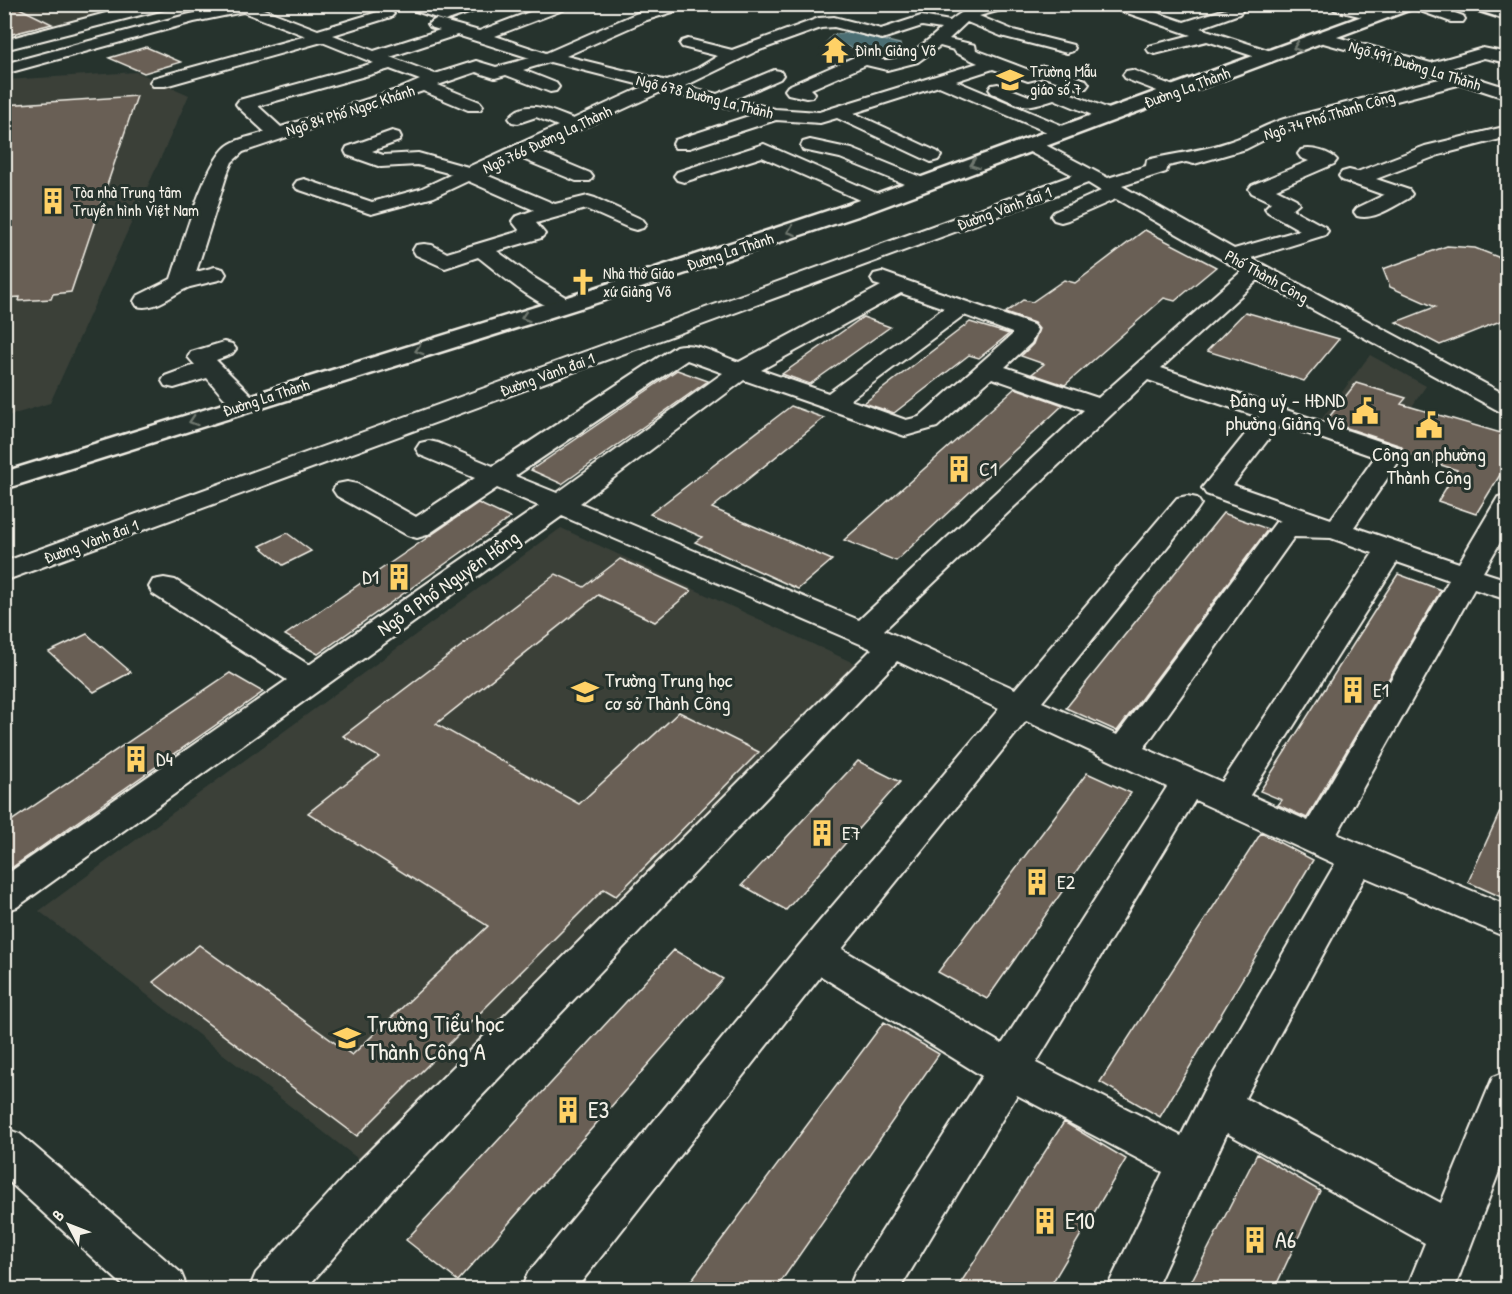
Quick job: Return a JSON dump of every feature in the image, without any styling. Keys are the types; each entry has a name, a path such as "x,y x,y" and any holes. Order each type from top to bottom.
{"main road":[{"name":"Đường La Thành","path":"4,481 562,305 878,201 1413,4"},
{"path":"1473,4 1508,15"}],"street":[{"path":"4,45 167,4"},
{"path":"409,4 445,16 482,4"},
{"path":"449,56 495,73 551,56 641,17 684,4"},
{"path":"839,83 887,64 912,58 938,41 960,21 1007,4"},
{"path":"1413,4 1457,19"},
{"path":"1118,5 1271,57"},
{"path":"1321,5 1343,6 1379,16"},
{"path":"152,39 249,6"},
{"path":"4,69 192,18 249,6"},
{"name":"Ngõ 84 Phố Ngọc Khánh","path":"249,6 384,60 430,83"},
{"path":"480,36 554,6 574,11"},
{"path":"1191,11 1213,18"},
{"path":"1183,28 1234,11"},
{"path":"159,82 323,35 386,14"},
{"path":"867,16 901,26"},
{"path":"526,19 596,38"},
{"name":"Ngõ 766 Đường La Thành","path":"470,174 751,48 825,22 882,34 921,21 960,21"},
{"path":"960,21 1067,48"},
{"path":"436,24 551,56 591,61 597,58"},
{"path":"1353,26 1382,35"},
{"path":"278,133 245,104 384,60 457,30"},
{"path":"1005,32 962,51 1029,76 1044,71 1080,84"},
{"path":"1155,49 1207,36"},
{"name":"Ngõ 491 Đường La Thành","path":"1322,38 1502,89"},
{"path":"521,48 544,39"},
{"path":"938,41 969,48"},
{"path":"688,44 736,56"},
{"path":"325,58 358,49"},
{"path":"1430,69 1483,53 1508,58"},
{"name":"Ngõ 678 Đường La Thành","path":"551,56 774,114 820,118 994,63"},
{"path":"806,93 794,90 865,59 887,64"},
{"path":"430,83 476,66"},
{"path":"507,70 550,87"},
{"path":"961,73 1028,102 1060,94 1108,115"},
{"path":"720,99 774,75"},
{"path":"1132,75 1173,92"},
{"name":"Ngõ 74 Phố Thành Công","path":"1159,168 1154,164 1187,156 1194,158 1205,155 1239,145 1271,129 1290,123 1463,79"},
{"path":"940,80 1061,132"},
{"path":"430,83 474,106"},
{"name":"Ngõ 84 Phố Ngọc Khánh","path":"181,283 224,160 236,148 430,83"},
{"path":"518,118 536,111 575,126"},
{"path":"838,112 931,156"},
{"path":"682,144 774,114"},
{"path":"1359,179 1450,144 1508,131"},
{"path":"392,137 354,150 381,162 418,159 470,174"},
{"name":"Phố Thành Công","path":"1029,144 1104,184 1232,258 1508,406"},
{"path":"810,146 845,153 921,184"},
{"path":"684,176 764,150 787,163 844,184 878,201"},
{"path":"520,151 583,177"},
{"path":"1232,258 1318,231 1275,208 1288,203 1259,189 1312,159 1402,195 1364,212"},
{"path":"1159,168 1170,173 1183,168"},
{"name":"Ngõ 74 Phố Thành Công","path":"1104,184 1159,168"},
{"path":"304,185 371,212 426,193 470,174"},
{"name":"Ngõ 766 Đường La Thành","path":"470,174 553,212"},
{"path":"1061,216 1104,184"},
{"name":"Đường Vành đai 1","path":"4,572 1104,184"},
{"path":"424,250 445,261 534,234 522,221 588,202 636,224"},
{"path":"481,249 525,282 562,305"},
{"path":"273,1290 375,1176 878,640 1102,408 1256,270"},
{"path":"145,301 181,283 215,274"},
{"path":"346,490 417,529 684,351 894,424 913,427 928,422 1023,338 1025,330 875,277"},
{"name":"Ngõ 9 Phố Nguyên Hồng","path":"4,896 559,505 741,371 900,285"},
{"path":"832,402 962,306"},
{"path":"174,381 218,359 246,404"},
{"path":"988,369 1102,408"},
{"path":"1144,370 1391,454 1338,530"},
{"path":"1275,414 1216,488 1508,591"},
{"path":"429,449 878,640 1228,801 1508,923"},
{"path":"1315,840 1508,503"},
{"path":"545,1290 816,953 1187,504"},
{"path":"1123,752 1286,528 1338,530"},
{"path":"1228,801 1391,548"},
{"path":"164,587 311,681"},
{"path":"875,1288 1188,782"},
{"path":"1130,1290 1218,1106 1357,858"},
{"path":"816,953 1008,1070 1191,1164"},
{"path":"1430,1290 1508,1090"},
{"path":"1218,1106 1452,1233"},
{"path":"4,1148 164,1290"}],"shaded area":[{"path":"5,5 139,5 5,38"},
{"path":"137,72 189,95 50,403 5,417 5,80"},
{"path":"1370,355 1426,386 1384,447 1317,425"},
{"path":"561,528 858,665 366,1165 39,911"}],"water":[{"path":"851,32 900,44 901,50 874,53 827,42 833,35"}],"building":[{"path":"4,4 11,4 52,24 4,36"},
{"path":"146,47 181,62 144,73 109,58"},
{"name":"Tòa nhà Trung tâm Truyền hình Việt Nam","path":"137,96 71,292 53,294 51,299 19,301 20,297 4,298 4,105"},
{"path":"1145,230 1216,267 1175,301 1164,298 1065,385 1032,374 1044,364 1021,356 1033,344 1039,329 1034,323 1005,313 1023,300 1032,302 1064,280 1075,283"},
{"path":"1447,246 1475,248 1508,261 1508,318 1440,345 1396,322 1435,307 1390,287 1383,269"},
{"path":"1245,312 1339,339 1304,381 1207,351"},
{"path":"863,317 890,327 810,384 782,374"},
{"path":"970,322 1009,334 979,358 969,355 894,413 864,403"},
{"path":"677,370 708,381 562,484 531,470"},
{"path":"1356,383 1406,398 1401,404 1508,435 1508,462 1476,514 1438,501 1457,470 1406,454 1401,446 1326,421"},
{"name":"C1","path":"1015,388 1063,405 896,561 844,540"},
{"path":"791,406 824,418 712,508 832,560 798,589 695,542 702,537 650,514"},
{"name":"D1","path":"478,503 510,518 318,654 285,635"},
{"path":"1223,513 1268,529 1117,731 1066,708"},
{"path":"287,533 311,551 283,565 260,546"},
{"path":"620,559 691,591 655,622 598,595 436,724 579,804 679,712 759,752 616,896 604,889 357,1136 153,982 199,945 352,1055 488,926 308,813 379,757 343,736 556,574 584,587"},
{"name":"E1","path":"1398,574 1441,590 1307,818 1278,805 1282,800 1260,791"},
{"path":"87,634 131,672 94,692 49,652"},
{"name":"D4","path":"230,673 263,692 4,873 4,826"},
{"name":"E7","path":"858,761 900,782 786,910 742,885"},
{"name":"E2","path":"1087,773 1131,793 987,999 938,972"},
{"path":"1508,794 1508,900 1468,882"},
{"path":"1261,833 1313,860 1160,1117 1100,1082"},
{"name":"E3","path":"674,950 723,979 458,1281 406,1240"},
{"path":"884,1022 939,1054 775,1290 684,1290"},
{"name":"E10","path":"1064,1122 1126,1159 1048,1290 956,1290"},
{"name":"A6","path":"1257,1154 1320,1191 1274,1290 1187,1290"}],"place":[{"name":"Đình Giảng Võ","path":"835,50"},
{"name":"Trường Mẫu giáo số 7","path":"1010,80"},
{"name":"Tòa nhà Trung tâm Truyền hình Việt Nam","path":"53,201"},
{"name":"Nhà thờ Giáo xứ Giảng Võ","path":"583,282"},
{"name":"Đảng uỷ - HĐND phường Giảng Võ","path":"1365,411"},
{"name":"Công an phường Thành Công","path":"1429,425"},
{"name":"C1","path":"959,469"},
{"name":"D1","path":"399,577"},
{"name":"E1","path":"1353,690"},
{"name":"Trường Trung học cơ sở Thành Công","path":"585,692"},
{"name":"D4","path":"136,759"},
{"name":"E7","path":"822,833"},
{"name":"E2","path":"1037,882"},
{"name":"Trường Tiểu học Thành Công A","path":"347,1038"},
{"name":"E3","path":"568,1110"},
{"name":"E10","path":"1045,1221"},
{"name":"A6","path":"1255,1240"}]}
